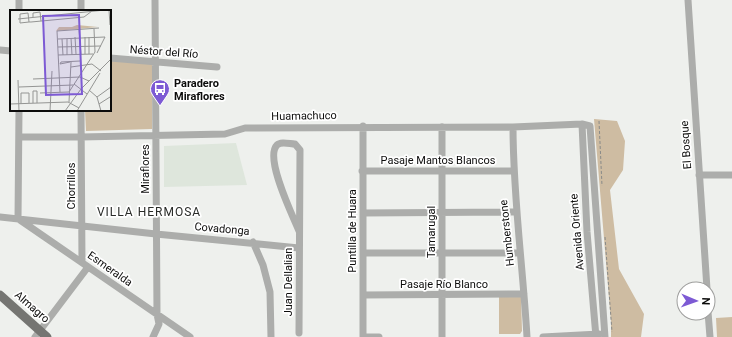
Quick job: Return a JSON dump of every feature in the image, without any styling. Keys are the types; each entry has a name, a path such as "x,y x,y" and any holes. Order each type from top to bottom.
{"main road":[{"name":"Almagro","path":"0,295 41,335"}],"street":[{"path":"80,0 81,10"},
{"name":"Miraflores","path":"153,337 160,324 157,314 155,0"},
{"name":"El Bosque","path":"688,0 706,281"},
{"path":"0,50 10,51"},
{"name":"Néstor del Río","path":"111,58 217,67"},
{"path":"18,219 20,137 19,111"},
{"name":"Chorrillos","path":"81,111 82,262"},
{"name":"Huamachuco","path":"20,137 225,134 245,128 363,126 514,127 582,124 590,126"},
{"name":"Avenida Oriente","path":"582,124 587,225 596,335"},
{"name":"Puntilla de Huara","path":"363,126 363,337"},
{"name":"Avenida Oriente","path":"590,126 608,336"},
{"name":"Tamarugal","path":"442,127 442,337"},
{"name":"Humberstone","path":"514,127 513,171 515,212 528,337"},
{"name":"Juan Dellalian","path":"299,231 277,177 275,151 277,146 280,144 295,144 300,150 299,333"},
{"name":"Pasaje Mantos Blancos","path":"362,171 513,171"},
{"path":"699,175 732,175"},
{"path":"363,213 515,212"},
{"name":"Covadonga","path":"0,217 156,234 253,242 299,248"},
{"name":"Esmeralda","path":"18,219 190,337"},
{"path":"253,242 263,265 270,292 271,337"},
{"path":"363,253 520,253"},
{"path":"41,335 88,267"},
{"name":"Pasaje Río Blanco","path":"363,295 442,296 524,294"},
{"path":"709,321 710,337"},
{"path":"544,337 608,336"},
{"path":"363,337 379,337"}],"path":[{"path":"599,121 602,192"},
{"path":"605,235 608,336"}],"shaded area":[{"path":"111,60 152,64 152,129 86,131 85,111 111,111"},
{"path":"594,119 617,121 625,141 623,170 610,190 619,269 644,314 641,337 611,337"},
{"path":"236,143 247,185 164,187 164,146"},
{"path":"521,296 522,331 520,334 499,334 499,297"},
{"path":"732,317 732,337 717,337 716,318"}],"place":[{"name":"Paradero Miraflores","path":"160,106"}],"district":[{"name":"VILLA HERMOSA","path":"149,212"}]}
